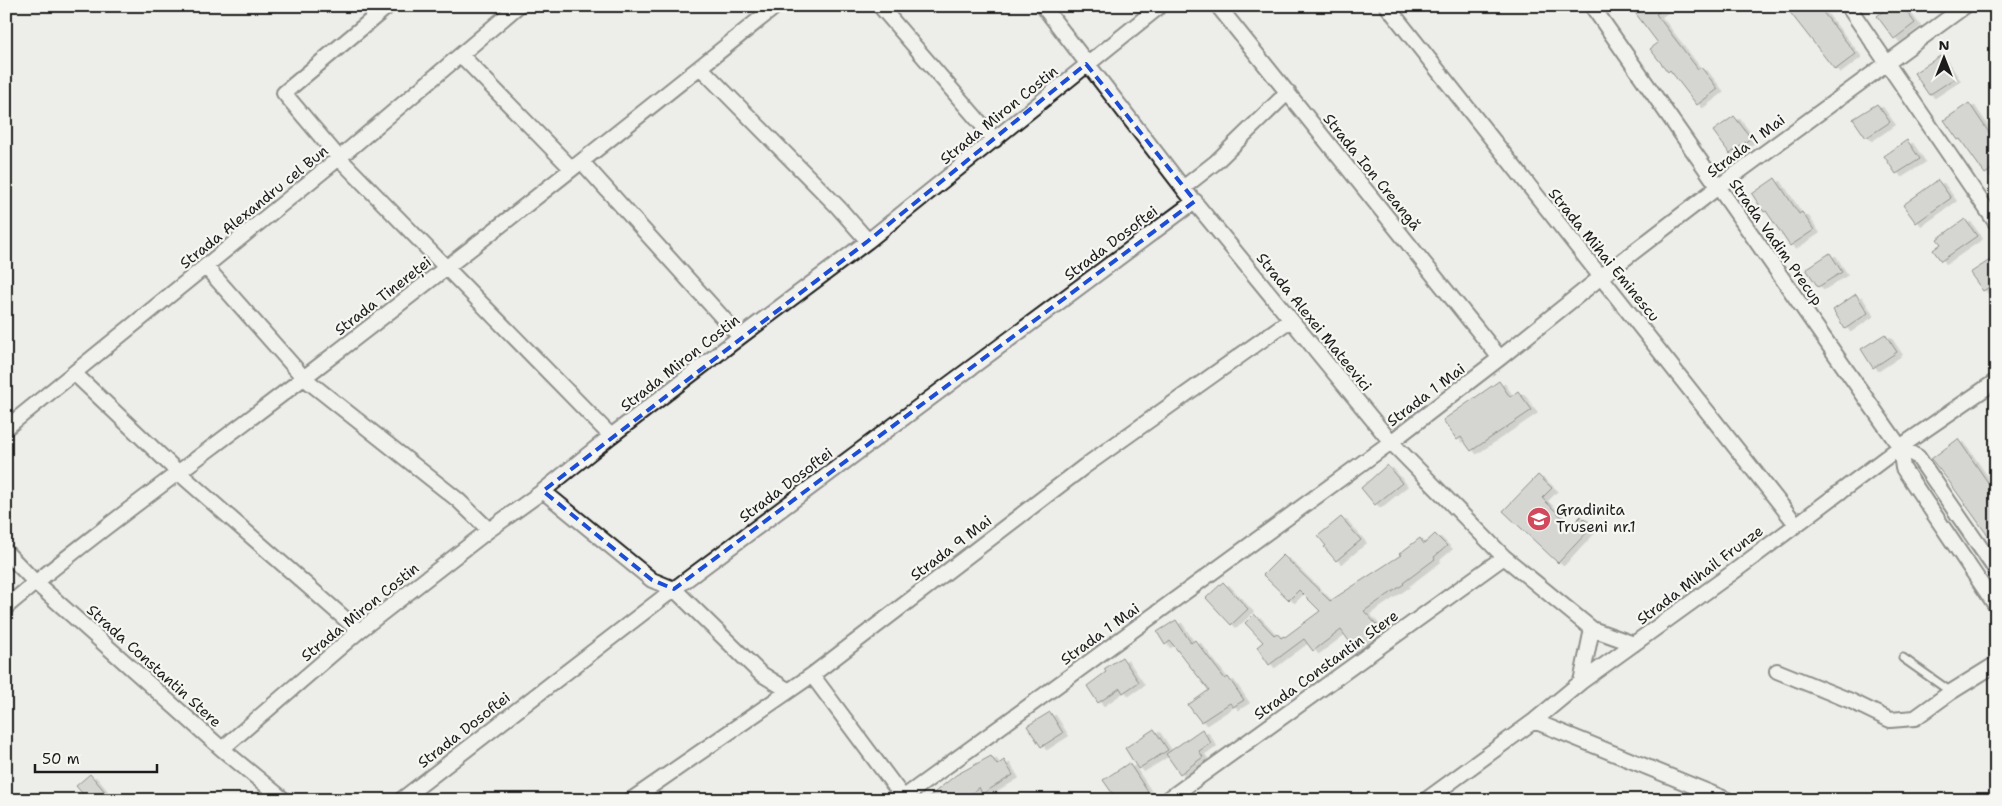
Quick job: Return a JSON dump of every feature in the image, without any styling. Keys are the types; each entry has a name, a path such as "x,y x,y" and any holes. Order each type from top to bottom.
{"street":[{"path":"388,6 284,93 339,158 611,436"},
{"name":"Strada Alexandru cel Bun","path":"6,428 339,158 518,6"},
{"name":"Strada Tinereței","path":"6,607 178,472 304,378 577,166 776,6"},
{"path":"880,6 995,140"},
{"name":"Strada Alexei Mateevici","path":"1043,6 1183,188 1391,442 1504,557 1592,629 1634,644"},
{"name":"Strada Miron Costin","path":"222,749 359,631 489,530 543,491 740,337 868,241 1160,6"},
{"name":"Strada Ion Creangă","path":"1218,6 1500,358"},
{"name":"Strada Mihai Eminescu","path":"1387,6 1796,524"},
{"name":"Strada Vadim Precup","path":"1592,6 1900,447 1918,458 1996,570"},
{"path":"1848,6 1996,223"},
{"name":"Strada 1 Mai","path":"903,799 1391,442 1718,187 1886,62 1965,6"},
{"path":"461,55 577,166 740,337"},
{"path":"700,67 838,207 868,241"},
{"path":"1183,188 1216,162 1288,92"},
{"name":"Strada Dosoftei","path":"401,800 674,589 1195,201"},
{"path":"206,267 304,378 458,500 489,530"},
{"name":"Strada 9 Mai","path":"631,800 812,675 1085,466 1290,320"},
{"path":"74,373 178,472 359,631"},
{"name":"Strada Mihail Frunze","path":"1426,800 1534,721 1581,682 1900,447 1996,381"},
{"name":"Strada Vadim Precup","path":"1900,447 1903,468 1996,606"},
{"path":"543,491 652,580 674,589 760,673 789,691"},
{"name":"Strada Constantin Stere","path":"6,552 36,583 222,749 284,800"},
{"name":"Strada Constantin Stere","path":"1167,800 1504,557"},
{"path":"1581,682 1592,629"},
{"path":"1777,671 1851,701 1890,720 1915,718 1951,692 1996,664"},
{"path":"812,675 903,799"},
{"path":"1534,721 1728,800"}],"lane":[{"path":"1903,658 1951,692"}],"highlighted area":[{"path":"1086,64 1195,201 674,589 652,580 543,491 868,241"}],"shaded area":[{"path":"1959,525 1989,567 1985,570 1956,528"}],"building":[{"path":"1630,6 1667,6 1656,14 1698,69 1701,67 1718,89 1697,105 1670,70 1668,72 1650,49 1658,43"},
{"path":"1785,6 1818,6 1856,54 1835,70"},
{"path":"1890,6 1902,6 1915,23 1894,39 1877,16"},
{"path":"1940,56 1955,78 1929,95 1914,73"},
{"path":"1969,103 1996,143 1996,166 1985,174 1944,120"},
{"path":"1877,104 1890,122 1866,138 1853,119"},
{"path":"1734,116 1751,138 1730,154 1713,131"},
{"path":"1907,140 1920,159 1896,174 1884,156"},
{"path":"1775,178 1799,214 1802,212 1814,230 1790,246 1752,194"},
{"path":"1938,180 1951,198 1916,223 1903,205"},
{"path":"1965,219 1977,236 1941,261 1933,250 1941,244 1937,239"},
{"path":"1830,253 1842,272 1818,287 1806,269"},
{"path":"1996,256 1996,283 1983,291 1970,273"},
{"path":"1856,294 1868,313 1845,329 1833,310"},
{"path":"1885,334 1897,352 1873,368 1861,349"},
{"path":"1499,381 1510,397 1518,391 1532,410 1471,451 1461,437 1457,440 1443,420"},
{"path":"1958,439 1996,494 1996,547 1931,459"},
{"path":"1387,465 1402,483 1375,505 1361,488"},
{"path":"1538,475 1552,488 1542,498 1571,526 1581,516 1592,527 1558,563 1503,511"},
{"path":"1341,517 1361,540 1336,561 1324,547 1326,546 1318,536"},
{"path":"1435,534 1447,546 1434,557 1435,559 1404,584 1364,611 1384,633 1357,652 1341,630 1313,651 1304,639 1269,665 1257,647 1263,642 1245,623 1254,614 1274,635 1277,633 1281,638 1320,611 1299,590 1289,600 1263,575 1283,555 1330,601 1401,555 1399,554 1420,538 1424,544"},
{"path":"1223,582 1248,609 1231,625 1206,598"},
{"path":"1176,620 1191,643 1195,640 1225,679 1228,677 1244,700 1233,707 1230,703 1201,722 1188,705 1209,690 1170,641 1165,645 1157,632"},
{"path":"1122,657 1139,682 1123,693 1120,688 1098,703 1087,686 1106,672 1104,669"},
{"path":"1050,712 1063,733 1041,747 1027,726"},
{"path":"1154,729 1168,750 1138,769 1125,748"},
{"path":"1202,729 1211,743 1199,751 1203,757 1180,774 1166,754"},
{"path":"991,756 997,765 1004,760 1013,775 982,794 979,787 963,800 925,800 956,775"},
{"path":"1129,763 1148,792 1136,800 1117,800 1103,780"},
{"path":"90,774 112,800 88,800 76,786"}],"place":[{"name":"Gradinita Truseni nr.1","path":"1539,519"}]}
